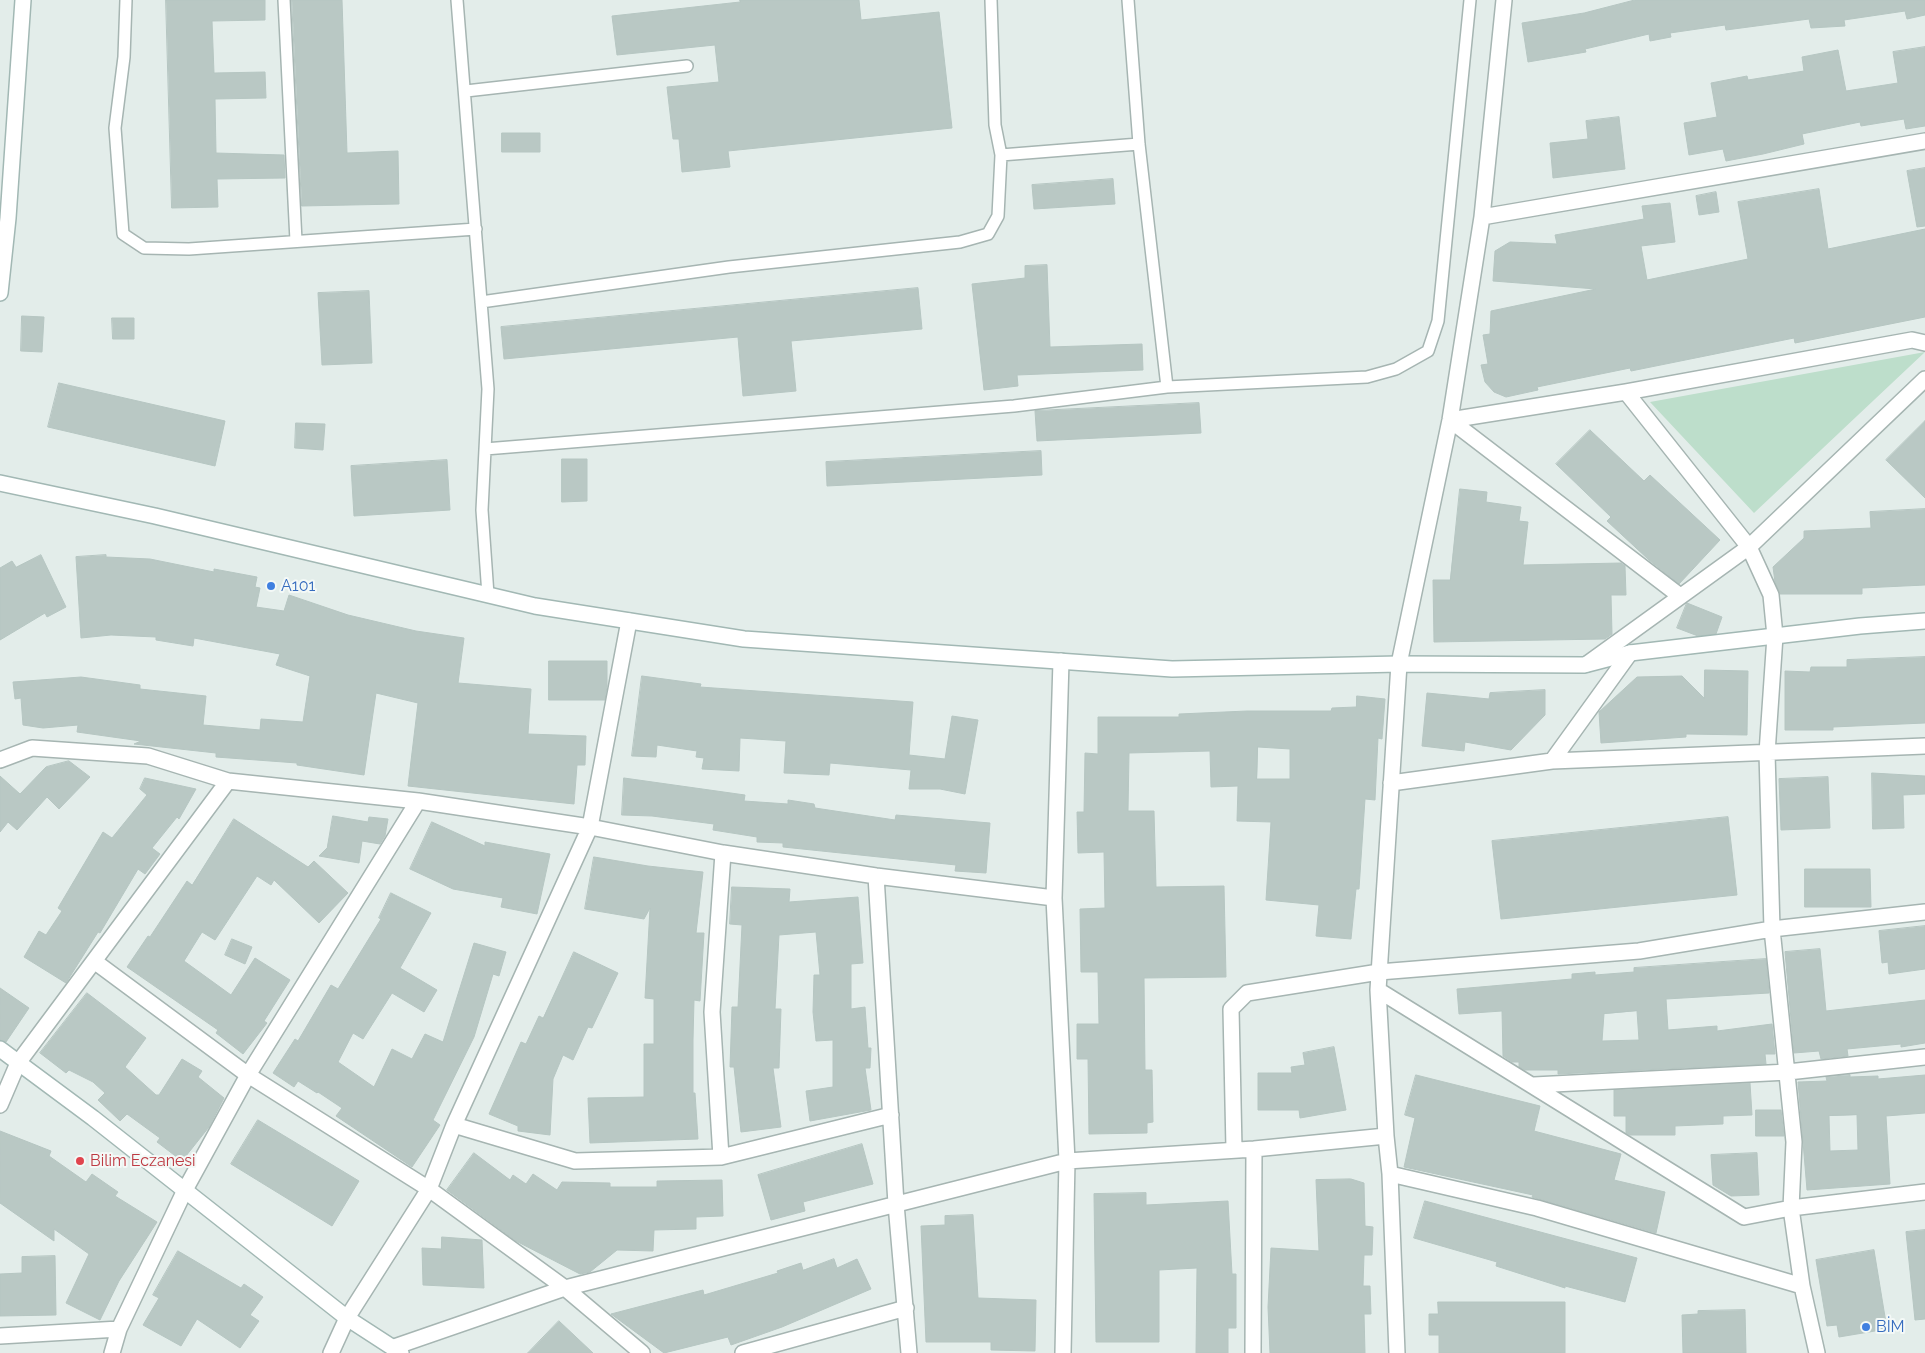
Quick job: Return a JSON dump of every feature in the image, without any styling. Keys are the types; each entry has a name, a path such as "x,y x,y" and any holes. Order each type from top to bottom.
{"street":[{"path":"0,294 4,218 23,0"},
{"path":"1397,1353 1390,1174 1386,1136 1378,990 1399,664 1450,420 1482,217 1504,0"},
{"path":"1482,217 1925,141"},
{"path":"1450,420 1626,392 1912,340 1925,343"},
{"path":"1584,665 1749,547 1925,379"},
{"path":"1626,392 1749,547 1771,595 1775,636 1766,753 1772,929 1794,1142 1791,1208 1802,1286 1817,1353"},
{"path":"1450,420 1680,596"},
{"path":"0,483 155,516 535,606 744,639 1172,669 1399,664 1584,665 1630,653 1925,621"},
{"path":"331,1353 347,1318 429,1189 454,1125 590,827 629,621"},
{"path":"1552,761 1630,653"},
{"path":"1060,661 1054,898 1067,1161 1063,1353"},
{"path":"1392,783 1552,761 1925,746"},
{"path":"0,760 32,748 148,756 228,781 418,801 590,827 723,853 876,876 1054,898"},
{"path":"0,1104 18,1063 228,781"},
{"path":"112,1353 119,1328 185,1190 248,1075 418,801"},
{"path":"721,1157 712,1012 723,853"},
{"path":"876,876 896,1204 909,1353"},
{"path":"1234,1149 1231,1009 1246,994 1379,972 1638,950 1772,929 1925,912"},
{"path":"94,961 248,1075 429,1189 565,1288 642,1353"},
{"path":"1378,990 1744,1217 1791,1208 1925,1192"},
{"path":"0,1049 185,1190 347,1318 398,1350 565,1288 1067,1161 1254,1149 1386,1136"},
{"path":"1534,1085 1788,1072 1925,1057"},
{"path":"454,1125 575,1161 721,1157 891,1115"},
{"path":"1254,1149 1254,1353"},
{"path":"1390,1174 1537,1208 1802,1286"},
{"path":"743,1353 906,1308"},
{"path":"0,1336 119,1328"}],"lane":[{"path":"126,0 124,57 116,128 123,234 144,248 189,249 476,228"},
{"path":"284,0 296,241"},
{"path":"457,0 466,91 488,389 482,510 488,595"},
{"path":"481,302 729,267 960,242 988,234 998,216 1001,155 995,126 991,0"},
{"path":"1128,0 1139,144 1167,387"},
{"path":"485,449 1014,406 1167,387 1367,377 1396,369 1428,351 1438,321 1470,0"},
{"path":"466,91 687,66"},
{"path":"1001,155 1139,144"}],"green space":[{"path":"1925,352 1754,513 1650,402"}],"building":[{"path":"166,0 265,0 265,20 212,21 214,73 265,72 266,98 215,99 216,153 284,155 285,178 217,179 218,207 172,208"},
{"path":"292,0 342,0 347,153 398,151 399,204 302,206"},
{"path":"740,0 859,0 861,20 939,12 952,128 728,151 730,167 682,172 679,139 673,139 667,87 719,82 715,45 617,55 612,16 740,2"},
{"path":"1635,0 1925,0 1925,15 1907,19 1905,11 1844,20 1845,26 1811,28 1809,19 1726,30 1725,25 1670,33 1671,37 1650,41 1649,34 1585,49 1586,52 1528,62 1522,23 1584,13"},
{"path":"1925,47 1925,126 1906,129 1904,119 1861,126 1860,122 1802,134 1804,144 1763,154 1726,161 1723,149 1689,155 1684,123 1717,117 1711,83 1747,76 1748,80 1804,71 1802,57 1838,50 1846,91 1898,83 1893,52"},
{"path":"1619,117 1625,169 1553,178 1550,143 1588,139 1586,121"},
{"path":"502,133 540,133 540,152 502,152"},
{"path":"1925,168 1925,226 1917,227 1907,171"},
{"path":"1113,179 1115,204 1034,209 1032,185"},
{"path":"1819,189 1828,249 1925,229 1925,317 1795,343 1794,338 1631,371 1630,368 1537,387 1538,390 1506,397 1494,392 1485,382 1481,365 1488,364 1483,335 1490,334 1491,311 1596,289 1493,281 1495,251 1510,242 1557,244 1555,235 1644,219 1642,206 1670,203 1675,242 1641,246 1647,280 1748,259 1738,202"},
{"path":"1716,192 1719,212 1699,215 1696,196"},
{"path":"1047,265 1050,347 1142,344 1143,370 1017,375 1018,386 984,390 972,284 1025,278 1025,266"},
{"path":"918,288 922,329 791,341 796,391 743,396 738,337 504,359 501,327"},
{"path":"369,291 372,363 322,365 318,293"},
{"path":"22,316 44,317 42,352 21,351"},
{"path":"112,318 134,318 134,339 113,339"},
{"path":"59,383 225,421 215,466 48,427"},
{"path":"1199,403 1201,433 1037,441 1035,411"},
{"path":"1925,421 1925,498 1886,460"},
{"path":"296,423 325,424 323,450 295,448"},
{"path":"1590,430 1644,481 1650,475 1720,540 1679,584 1649,560 1607,521 1611,517 1556,464"},
{"path":"1041,451 1042,475 827,486 826,462"},
{"path":"562,459 587,459 587,501 562,502"},
{"path":"447,460 450,510 354,516 351,466"},
{"path":"1460,489 1487,492 1486,502 1521,507 1519,521 1528,522 1523,565 1621,563 1625,566 1626,595 1611,595 1612,634 1605,639 1434,642 1433,580 1450,580"},
{"path":"1925,509 1925,585 1862,588 1862,594 1780,594 1775,582 1773,567 1804,538 1804,531 1871,528 1870,512"},
{"path":"41,555 66,607 47,617 45,613 0,640 0,568 12,561 16,567"},
{"path":"106,555 106,557 150,559 214,572 214,569 257,577 255,587 260,588 256,607 284,611 289,595 348,615 416,631 464,638 458,683 531,689 528,734 586,736 585,765 577,765 574,804 408,786 418,703 376,693 364,775 297,765 297,763 216,757 216,753 134,744 141,741 77,732 78,725 43,728 23,725 21,698 15,699 13,682 81,677 140,685 140,689 206,696 203,725 260,730 261,719 303,722 310,676 276,665 280,654 194,638 193,646 156,640 156,637 111,635 81,638 76,557"},
{"path":"1687,603 1722,617 1716,634 1698,636 1677,628"},
{"path":"1925,657 1925,723 1833,727 1833,730 1785,730 1785,671 1810,672 1811,667 1847,667 1847,660"},
{"path":"549,661 607,661 605,700 549,700"},
{"path":"1705,670 1748,671 1747,735 1686,734 1686,737 1601,743 1599,712 1637,677 1682,676 1704,698"},
{"path":"642,676 701,684 700,687 913,702 909,755 945,759 952,716 978,720 965,794 940,789 909,789 911,770 830,763 829,775 784,773 786,741 740,738 739,771 702,769 704,758 696,757 697,751 657,745 656,757 632,756"},
{"path":"1545,690 1545,715 1511,750 1465,742 1464,751 1422,746 1427,693 1489,699 1490,693"},
{"path":"1357,696 1385,699 1382,739 1378,738 1375,800 1365,799 1359,889 1356,889 1351,939 1316,936 1319,905 1266,900 1271,822 1237,821 1238,786 1211,787 1210,751 1129,753 1128,811 1154,811 1156,887 1224,886 1226,977 1144,978 1145,1070 1152,1070 1153,1122 1147,1123 1147,1133 1089,1134 1088,1059 1077,1059 1077,1024 1099,1024 1098,972 1081,972 1080,909 1105,908 1104,852 1078,853 1077,812 1084,812 1085,753 1098,754 1098,717 1179,717 1179,714 1247,711 1331,711 1332,708 1356,707","holes":["1258,747 1290,749 1290,779 1257,779"]},
{"path":"69,761 90,777 59,809 47,797 17,830 8,822 0,832 0,776 20,794 46,767"},
{"path":"1872,773 1925,776 1925,794 1903,795 1904,828 1873,829"},
{"path":"1828,777 1830,828 1781,830 1779,779"},
{"path":"145,778 196,789 179,819 177,817 152,848 160,854 145,874 138,869 100,933 98,932 66,983 24,957 39,931 46,935 62,911 58,908 103,832 112,838 147,795 140,789"},
{"path":"624,778 745,795 744,801 788,804 788,800 814,804 815,808 895,820 896,815 990,823 986,873 955,871 956,865 783,847 783,843 757,842 757,837 713,830 714,824 652,816 622,815"},
{"path":"333,816 368,822 369,817 388,819 385,836 380,844 362,841 359,863 319,856 327,848"},
{"path":"1728,817 1737,895 1501,919 1492,841"},
{"path":"234,819 308,867 314,861 348,893 319,923 274,880 271,885 257,876 215,940 202,932 184,961 231,995 255,958 290,980 264,1021 267,1023 243,1054 216,1033 218,1030 127,967 148,936 150,937 187,881 192,885"},
{"path":"432,822 485,846 485,842 550,854 537,914 501,907 503,898 453,889 410,869"},
{"path":"594,857 648,866 703,872 696,933 704,933 700,1001 694,1000 693,1040 693,1093 695,1093 698,1139 590,1143 588,1098 644,1097 644,1044 654,1044 654,999 645,998 650,908 644,919 585,909"},
{"path":"1805,869 1870,869 1871,907 1805,907"},
{"path":"732,887 790,889 789,902 858,897 863,963 851,964 851,1009 865,1007 868,1048 871,1048 870,1068 865,1068 871,1110 810,1121 806,1091 833,1087 833,1040 816,1041 813,1012 814,975 820,975 816,932 779,935 775,1009 781,1009 779,1068 773,1068 781,1127 741,1132 734,1067 730,1067 732,1007 738,1007 742,925 730,924"},
{"path":"391,893 431,913 400,968 437,990 424,1012 392,993 363,1039 353,1033 338,1062 374,1087 392,1049 412,1059 425,1034 443,1042 474,943 506,952 499,976 493,974 474,1037 433,1120 440,1125 412,1167 336,1116 342,1108 298,1081 294,1087 273,1073 295,1039 298,1041 331,985 338,989 381,919 379,918"},
{"path":"1925,926 1925,969 1889,974 1888,962 1882,963 1879,931"},
{"path":"232,939 252,947 245,964 225,955"},
{"path":"1820,949 1826,1011 1925,1000 1925,1043 1901,1047 1901,1044 1847,1049 1848,1056 1821,1059 1819,1051 1794,1053 1785,952"},
{"path":"574,952 618,973 592,1028 588,1027 573,1060 563,1055 553,1079 550,1135 518,1131 518,1126 489,1114 521,1042 526,1044 539,1016 543,1018"},
{"path":"1766,959 1769,993 1666,999 1668,1030 1717,1026 1717,1031 1772,1024 1775,1054 1765,1054 1766,1064 1558,1074 1558,1070 1525,1070 1519,1067 1519,1062 1512,1062 1503,1056 1502,1011 1459,1014 1457,989 1572,979 1572,974 1595,972 1595,975 1634,972 1634,968","holes":["1637,1011 1639,1040 1602,1041 1604,1014"]},
{"path":"0,988 29,1008 6,1042 0,1040"},
{"path":"87,993 146,1038 125,1067 156,1095 159,1095 182,1059 202,1071 198,1077 224,1098 209,1127 182,1161 157,1142 160,1138 127,1114 120,1121 98,1100 105,1093 93,1082 69,1070 66,1073 40,1053"},
{"path":"1334,1047 1346,1110 1300,1118 1299,1110 1258,1110 1258,1073 1292,1073 1291,1067 1305,1065 1303,1053"},
{"path":"1416,1075 1540,1106 1534,1131 1621,1154 1614,1180 1665,1192 1656,1233 1532,1197 1533,1195 1404,1167 1415,1118 1405,1115"},
{"path":"1850,1075 1850,1077 1878,1076 1878,1079 1925,1075 1925,1113 1886,1116 1890,1184 1807,1190 1798,1082 1827,1081 1826,1077","holes":["1857,1115 1858,1150 1830,1151 1829,1116"]},
{"path":"1750,1083 1752,1115 1723,1116 1723,1124 1675,1126 1675,1135 1630,1135 1626,1133 1626,1116 1614,1116 1614,1090"},
{"path":"1756,1110 1781,1110 1784,1136 1756,1136"},
{"path":"258,1120 359,1181 332,1226 231,1164"},
{"path":"0,1131 51,1151 49,1156 86,1182 92,1174 118,1192 115,1196 157,1222 119,1281 100,1320 66,1303 89,1254 54,1229 54,1241 0,1203"},
{"path":"862,1144 873,1184 803,1202 805,1211 771,1220 758,1175"},
{"path":"474,1153 510,1180 513,1175 526,1184 533,1174 557,1190 562,1182 610,1183 610,1187 657,1187 657,1181 722,1180 723,1216 696,1217 696,1229 654,1230 653,1251 617,1250 590,1272 580,1274 516,1241 447,1190"},
{"path":"1757,1153 1759,1195 1731,1196 1713,1185 1711,1155"},
{"path":"1351,1179 1364,1183 1365,1226 1373,1227 1372,1255 1364,1255 1363,1286 1370,1286 1371,1314 1364,1314 1365,1353 1270,1353 1268,1307 1271,1248 1319,1251 1316,1180"},
{"path":"1146,1193 1146,1205 1228,1201 1232,1274 1236,1274 1236,1328 1228,1328 1228,1353 1196,1353 1197,1268 1159,1270 1159,1342 1096,1342 1094,1194"},
{"path":"1425,1201 1637,1258 1625,1302 1565,1286 1565,1288 1496,1266 1497,1262 1414,1238"},
{"path":"973,1215 978,1298 1036,1300 1035,1351 991,1350 991,1342 926,1342 921,1226 945,1225 945,1216"},
{"path":"1925,1230 1925,1319 1915,1320 1906,1232"},
{"path":"442,1237 482,1240 484,1288 423,1285 422,1248 441,1249"},
{"path":"1874,1250 1887,1329 1839,1337 1837,1325 1827,1326 1816,1260"},
{"path":"178,1251 241,1288 244,1284 263,1297 250,1315 259,1321 240,1348 197,1319 181,1346 143,1325 159,1298 153,1295"},
{"path":"55,1256 56,1315 0,1316 0,1274 22,1273 22,1257"},
{"path":"834,1259 837,1268 857,1259 871,1289 782,1327 731,1345 728,1337 664,1353 611,1314 703,1290 704,1295 778,1273 777,1271 801,1263 803,1270"},
{"path":"1438,1302 1565,1302 1565,1353 1439,1353 1439,1335 1429,1335 1429,1314 1438,1314"},
{"path":"1745,1310 1746,1353 1683,1353 1682,1315 1698,1314 1698,1311"},
{"path":"559,1321 593,1353 528,1353"}],"place":[{"name":"A101","path":"271,586"},
{"name":"Bilim Eczanesi","path":"80,1161"},
{"name":"BİM","path":"1866,1327"}]}
